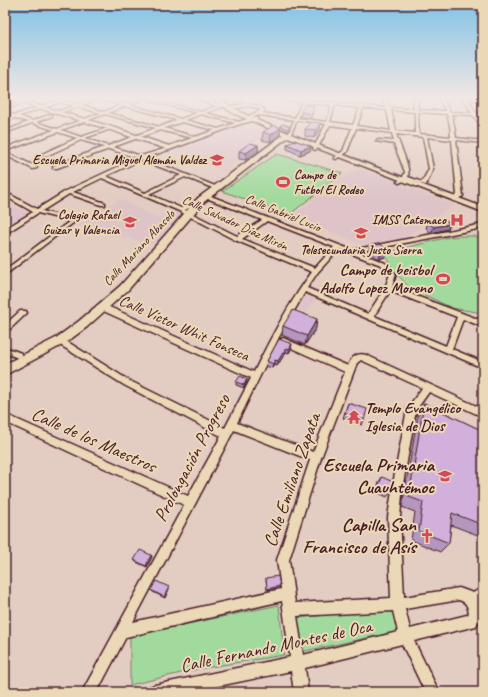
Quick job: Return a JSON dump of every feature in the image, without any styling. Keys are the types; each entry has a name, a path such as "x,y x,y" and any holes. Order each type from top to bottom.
{"main road":[{"path":"121,132 168,148 213,132"},
{"path":"280,132 337,157 483,210"},
{"name":"Calle Mariano Abasolo","path":"5,370 60,340 102,307 124,288 186,212 288,136"},
{"path":"403,180 483,213"}],"street":[{"path":"6,149 52,132"},
{"path":"61,132 141,158 217,188"},
{"path":"44,155 81,138 100,132"},
{"path":"55,167 151,132"},
{"path":"172,132 195,138"},
{"name":"Calle Mariano Abasolo","path":"288,136 290,132"},
{"path":"316,148 324,132"},
{"path":"337,157 345,152 352,132"},
{"path":"389,132 483,142"},
{"path":"393,132 407,172 403,180 424,184 431,169 425,136"},
{"path":"452,132 460,196 454,199"},
{"path":"378,141 396,143"},
{"path":"5,232 68,192 141,158 168,148"},
{"path":"6,149 35,168"},
{"path":"144,195 185,175"},
{"name":"Calle Salvador Díaz Mirón","path":"102,176 186,212 237,239 316,271"},
{"path":"68,192 103,204"},
{"path":"5,194 8,199 36,212 74,220 5,273"},
{"name":"Calle Gabriel Lucio","path":"203,198 267,219 383,264 393,274 388,288"},
{"path":"237,239 267,219"},
{"path":"351,252 483,226"},
{"name":"Prolongación Progreso","path":"89,692 229,429 275,337 303,289 316,271 337,247"},
{"path":"370,317 388,288 483,324"},
{"path":"303,289 483,365"},
{"name":"Calle Víctor Whit Fonseca","path":"102,307 255,376"},
{"path":"5,329 23,313"},
{"path":"448,350 461,315"},
{"path":"275,337 350,371"},
{"path":"60,340 127,383 229,429 316,458"},
{"path":"5,350 18,355"},
{"name":"Calle Emiliano Zapata","path":"301,692 296,663 284,560 316,458 354,361 359,357 428,387"},
{"path":"432,692 405,636 398,604 394,517 397,491 412,409 428,387 483,413"},
{"name":"Calle de los Maestros","path":"5,418 190,502"},
{"path":"290,610 398,604 459,594 470,598 473,602 483,592"},
{"path":"122,632 288,594"},
{"name":"Calle Fernando Montes de Oca","path":"162,691 296,663 471,621 476,615 473,602"}],"shaded area":[{"name":"Escuela Primaria Miguel Alemán Valdez","path":"218,132 259,132 268,135 256,141 225,171 170,150 202,143 195,140"},
{"path":"359,169 454,205 404,238 367,246 292,217 335,181"},
{"name":"Colegio Rafael Guizar y Valencia","path":"120,199 158,218 175,210 186,215 156,245 75,225"},
{"path":"5,205 30,212 5,229"},
{"path":"308,294 317,297 306,312 296,308"}],"green space":[{"name":"Campo de Futbol El Rodeo","path":"277,154 342,173 289,215 222,191"},
{"name":"Campo de beisbol Adolfo Lopez Moreno","path":"475,236 483,241 483,313 452,308 410,288 394,271 384,253 449,237"},
{"path":"279,605 284,655 198,669 130,685 130,636"},
{"path":"394,608 400,631 300,652 297,618"}],"building":[{"path":"264,132 275,132 271,135"},
{"path":"297,141 311,146 301,150 287,144"},
{"path":"250,143 258,145 246,153 239,151"},
{"path":"444,219 450,224 434,227 428,223"},
{"path":"381,244 387,251 381,253 370,246"},
{"path":"293,310 317,319 307,336 283,326"},
{"path":"279,339 292,344 289,349 286,348 278,361 275,360 273,364 267,361"},
{"path":"240,376 247,379 244,385 236,382"},
{"path":"348,403 367,409 364,420 345,413"},
{"name":"Escuela Primaria Cuauhtémoc","path":"424,403 483,431 483,525 452,513 449,543 419,531 423,502 409,497"},
{"path":"382,477 393,482 390,492 378,487"},
{"path":"140,550 151,555 146,566 134,560"},
{"path":"278,576 280,586 267,589 266,578"},
{"path":"156,581 169,587 164,597 151,590"}],"place":[{"name":"Escuela Primaria Miguel Alemán Valdez","path":"217,160"},
{"name":"Campo de Futbol El Rodeo","path":"283,182"},
{"name":"IMSS Catemaco","path":"457,220"},
{"name":"Colegio Rafael Guizar y Valencia","path":"130,222"},
{"name":"Telesecundaria Justo Sierra","path":"361,233"},
{"name":"Campo de beisbol Adolfo Lopez Moreno","path":"443,279"},
{"name":"Templo Evangélico Iglesia de Dios","path":"354,417"},
{"name":"Escuela Primaria Cuauhtémoc","path":"445,476"},
{"name":"Capilla San Francisco de Asís","path":"427,536"}]}
